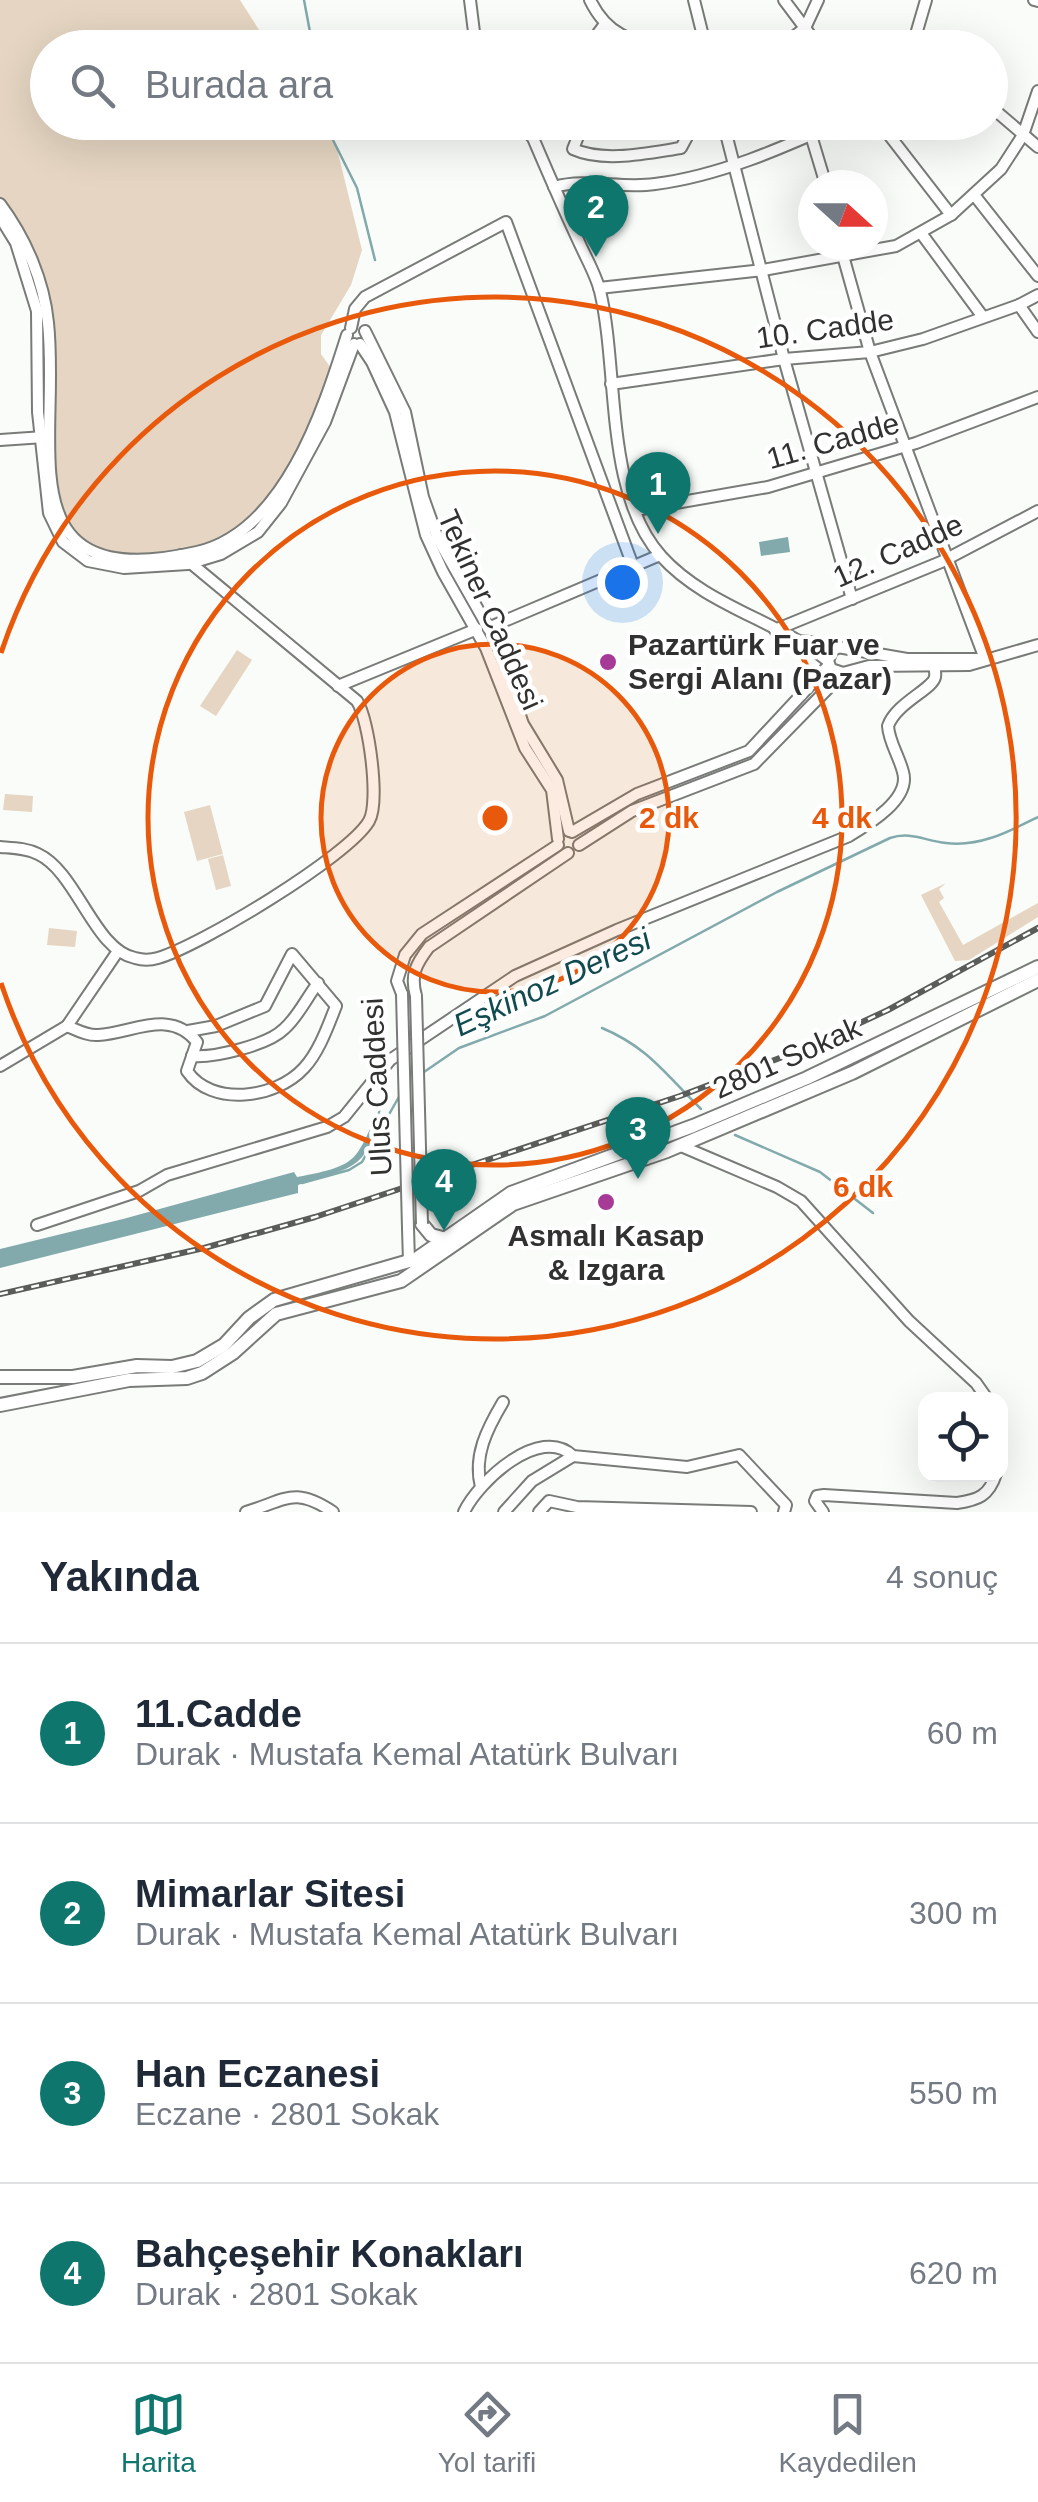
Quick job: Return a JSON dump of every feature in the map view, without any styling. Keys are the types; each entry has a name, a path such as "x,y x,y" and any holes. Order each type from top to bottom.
{"main road":[{"name":"2801 Sokak","path":"419,1262 512,1193 708,1120 866,1052 1038,966"},
{"name":"2801 Sokak","path":"0,1377 73,1376 137,1366 190,1364 224,1346 249,1318 274,1300 419,1262 513,1204 681,1146 852,1074 1038,980"},
{"path":"681,1146 679,1138 700,1129 708,1120"},
{"path":"415,1226 446,1240"},
{"path":"0,1404 130,1380 196,1376 233,1353 268,1319 291,1308 401,1281 419,1262"}],"street":[{"path":"470,0 474,30"},
{"path":"590,0 613,30"},
{"path":"694,0 702,30"},
{"path":"784,0 804,28 818,0"},
{"path":"919,30 926,0"},
{"path":"600,30 605,24"},
{"path":"888,248 950,215 1001,169 1023,134 1038,92"},
{"path":"1008,121 1038,147"},
{"path":"533,140 600,288 618,443 636,510 660,555 710,593 797,640 835,672 869,666 969,665 1038,645"},
{"path":"576,140 573,148 604,154 645,154 680,148 685,140"},
{"path":"727,140 852,599"},
{"path":"554,188 570,184 659,184 732,164 797,140"},
{"path":"812,140 822,170"},
{"path":"893,140 950,215"},
{"path":"974,196 1038,276"},
{"path":"0,204 20,235 45,299 50,340 45,440"},
{"path":"0,217 16,243 37,312 49,513 57,534 88,562 124,568 185,559 235,547 267,523 325,422 347,365 355,309 365,297 506,222 633,566"},
{"path":"922,232 984,318"},
{"path":"600,288 830,260"},
{"path":"844,260 870,352 986,659"},
{"name":"10. Cadde","path":"611,384 870,352 984,318 1038,295"},
{"path":"1019,305 1038,332"},
{"name":"Tekiner Caddesi","path":"566,846 552,790 525,748 482,628 443,572 426,535 400,426 371,360 353,338 360,327 405,412 423,497 438,539 482,628 523,724 557,780 571,831"},
{"path":"185,559 238,535 268,508 314,424 353,338"},
{"path":"347,365 358,357 371,360"},
{"name":"11. Cadde","path":"636,510 768,487 904,446 1038,398"},
{"path":"0,440 45,440"},
{"name":"12. Cadde","path":"775,630 946,560 1038,511"},
{"path":"338,686 660,555"},
{"path":"0,848 34,851 44,857 68,882 118,952 138,959 158,958 197,940 339,854 370,819 375,801 366,724 357,701 185,559"},
{"path":"797,640 934,664"},
{"path":"828,663 832,650 844,648"},
{"path":"844,648 854,661 845,672"},
{"name":"Ulus Caddesi","path":"415,1226 416,996 412,980 420,958 429,947 566,846 571,831 637,794 750,751 828,663"},
{"path":"37,1225 139,1191 168,1176 327,1127 344,1118 390,1060 515,976 617,930 822,848 865,826 892,803 905,785 888,726 904,702 932,683 934,664"},
{"name":"Ulus Caddesi","path":"415,1226 402,994 397,981 412,943 566,846 657,800 754,764 845,672"},
{"path":"566,846 579,839 571,831"},
{"path":"0,1066 67,1026 118,952"},
{"path":"67,1026 94,1036 152,1022 188,1031 216,1026 265,1006 292,954 336,1006 304,1068 286,1080 241,1095 221,1095 195,1083 187,1070 196,1042 188,1031"},
{"path":"192,1056 211,1058 275,1036 318,983"},
{"path":"681,1146 777,1186 801,1201 909,1321 982,1392"},
{"path":"415,1226 419,1262"},
{"path":"481,1487 477,1470 486,1430 503,1402"},
{"path":"464,1512 481,1487 522,1453 542,1447 566,1449 573,1456"},
{"path":"504,1512 532,1480 573,1456 687,1466 739,1455 786,1505 784,1512"},
{"path":"823,1512 815,1501 817,1496 957,1504 985,1496 992,1482"},
{"path":"246,1512 296,1495 316,1501 332,1512"},
{"path":"539,1512 549,1501 577,1507 751,1512"},
{"path":"564,1512 577,1507"}],"shaded area":[{"path":"0,0 240,0 259,30 30,30 30,140 332,140 336,145 362,250 351,285 321,335 321,354 338,378 275,508 244,535 186,570 102,559 78,548 67,530 47,426 45,344 33,273 0,219"},
{"path":"237,650 252,660 216,716 200,706"},
{"path":"5,794 33,796 32,812 3,810"},
{"path":"210,805 223,854 197,861 184,812"},
{"path":"223,855 231,886 216,890 208,859"},
{"path":"946,883 939,889 944,898 939,902 963,945 1038,903 1038,917 969,960 955,961 921,895"},
{"path":"49,928 77,931 75,947 47,945"}],"water":[{"path":"788,537 790,552 761,556 759,542"},
{"path":"382,1104 365,1154 347,1168 298,1185 298,1193 0,1268 0,1249 294,1172 297,1177 335,1168 354,1157"}],"waterway":[{"path":"304,0 310,30"},
{"path":"333,140 357,188 375,260"},
{"name":"Eşkinoz Deresi","path":"424,1072 459,1048 545,1016 777,892 890,838 970,843 1005,833 1038,817"},
{"path":"602,1028 644,1053 701,1109"},
{"name":"Eşkinoz Deresi","path":"302,1183 349,1170 362,1162 400,1095"},
{"path":"735,1135 820,1172 873,1213"}],"railway":[{"path":"0,1294 204,1248 315,1217 680,1096 806,1048 888,1010 1038,928"}],"place":[{"name":"Mimarlar Sitesi","path":"596,257"},
{"name":"11.Cadde","path":"658,534"},
{"name":"Pazartürk Fuar ve Sergi Alanı (Pazar)","path":"608,662"},
{"name":"Han Eczanesi","path":"638,1179"},
{"name":"Asmalı Kasap & Izgara","path":"606,1202"},
{"name":"Bahçeşehir Konakları","path":"444,1231"}]}
